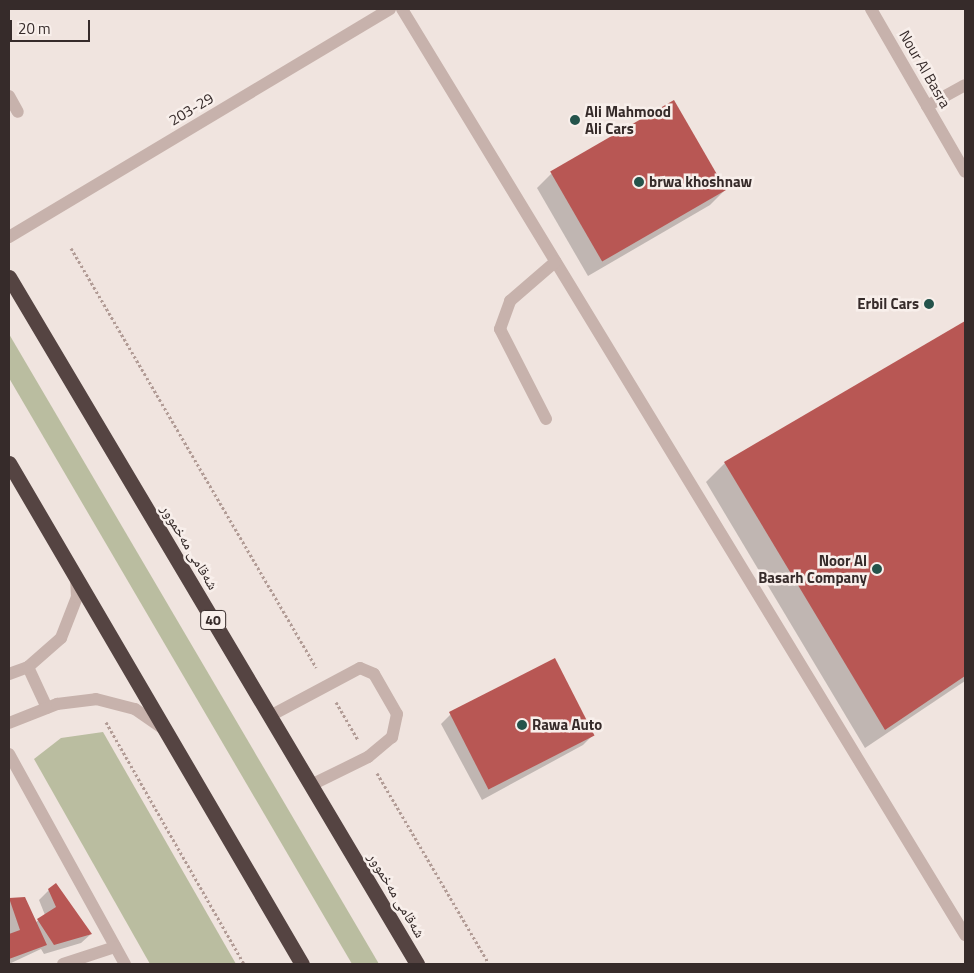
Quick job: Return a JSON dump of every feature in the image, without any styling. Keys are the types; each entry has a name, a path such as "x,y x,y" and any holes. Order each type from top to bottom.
{"highway":[{"name":"شەقامی مەخموور","path":"9,277 417,964"},
{"path":"9,463 162,728 302,964"}],"street":[{"name":"203-29","path":"9,236 390,9"},
{"path":"402,9 965,936"},
{"name":"Nour Al Basra","path":"871,9 965,172"},
{"path":"927,106 965,85"},
{"path":"9,96 18,112"},
{"path":"546,419 500,329 510,301 555,262"},
{"path":"9,674 28,667 56,644 72,619 77,597 75,576"},
{"path":"28,667 47,708"},
{"path":"270,716 326,684 360,668 374,674 397,714 392,737 368,757 311,785"},
{"path":"9,723 47,708 76,700 117,702 135,709 162,728"},
{"path":"9,754 124,964"},
{"path":"63,964 115,947"}],"path":[{"path":"71,248 489,964"},
{"path":"106,722 244,964"}],"green space":[{"path":"9,334 379,964 352,964 9,378"},
{"path":"103,732 236,964 150,964 34,759 61,738"}],"building":[{"name":"brwa khoshnaw","path":"674,100 726,190 602,262 550,172"},
{"name":"Noor Al Basarh Company","path":"965,321 965,676 885,730 724,462"},
{"name":"Rawa Auto","path":"555,658 594,736 488,790 449,712"},
{"path":"56,883 92,934 54,945 37,919 56,907 48,889"},
{"path":"25,897 47,945 9,959 9,934 20,930 9,898"}],"place":[{"name":"Ali Mahmood Ali Cars","path":"575,120"},
{"name":"brwa khoshnaw","path":"639,182"},
{"name":"Erbil Cars","path":"929,304"},
{"name":"Noor Al Basarh Company","path":"877,569"},
{"name":"Rawa Auto","path":"522,725"}]}
